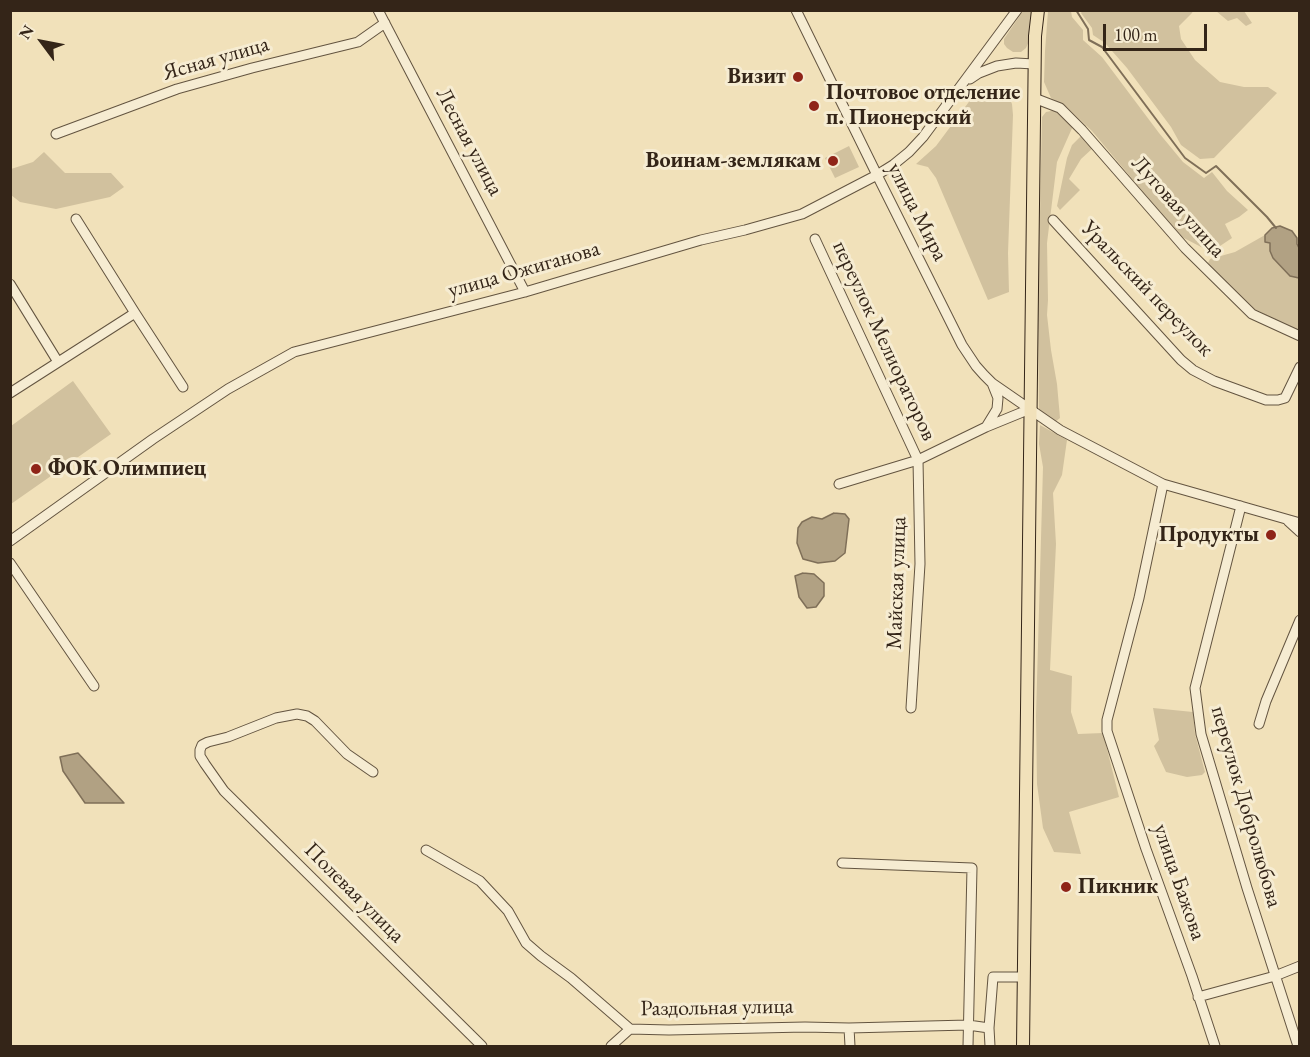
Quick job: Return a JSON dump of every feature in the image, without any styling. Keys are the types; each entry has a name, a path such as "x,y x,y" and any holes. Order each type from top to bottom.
{"main road":[{"path":"1023,1047 1034,64 1038,10"}],"street":[{"name":"Лесная улица","path":"378,10 525,292"},
{"name":"улица Мира","path":"796,10 962,345 976,366 993,383 1060,430 1163,484 1299,523"},
{"name":"улица Ожиганова","path":"10,541 153,439 228,389 294,352 525,292 701,240 802,214 877,175 901,158 923,137 1017,10"},
{"name":"Ясная улица","path":"56,134 177,89 358,42 385,23"},
{"path":"963,84 979,73 997,66 1016,63 1034,64"},
{"name":"Луговая улица","path":"1034,98 1060,108 1185,248 1252,314 1299,336"},
{"path":"76,219 183,387"},
{"name":"Уральский переулок","path":"1053,220 1181,360 1193,370 1214,381 1266,400 1278,400 1285,398 1299,368"},
{"name":"переулок Мелиораторов","path":"815,239 918,460"},
{"path":"10,284 58,362"},
{"path":"10,393 135,313"},
{"path":"986,427 997,409 998,398 993,383"},
{"path":"839,484 918,460 986,427 1030,409"},
{"name":"Майская улица","path":"911,708 920,564 918,460"},
{"name":"улица Бажова","path":"1163,484 1139,598 1107,720 1107,731 1215,1047"},
{"name":"переулок Добролюбова","path":"1241,506 1195,688 1201,734 1298,1047"},
{"path":"1286,519 1299,532"},
{"path":"10,563 94,686"},
{"path":"1260,724 1266,701 1299,620"},
{"name":"Полевая улица","path":"373,772 347,754 315,721 297,714 276,718 202,745 200,750 200,756 224,791 482,1047"},
{"name":"Раздольная улица","path":"426,850 480,881 508,911 526,943 572,978 630,1029 968,1025 989,1028"},
{"path":"842,863 972,868 968,1047"},
{"path":"1198,997 1275,976 1299,966"},
{"path":"990,1047 989,1028 993,976 1024,977"},
{"path":"849,1028 850,1047"},
{"path":"611,1047 630,1029"}],"shaded area":[{"path":"1083,10 1193,11 1179,26 1181,39 1195,60 1220,82 1244,87 1268,87 1277,93 1214,158 1200,159 1181,145 1171,127 1127,68 1105,43 1093,35 1092,28 1081,13"},
{"path":"1023,11 1032,11 1029,41 1021,52 1013,52 1004,44 1004,39"},
{"path":"1048,11 1071,11 1072,17 1083,30 1083,40 1102,57 1183,162 1204,178 1212,172 1227,191 1248,210 1225,224 1232,238 1220,246 1205,249 1180,236 1092,131 1067,107 1051,98 1044,82"},
{"path":"1216,11 1244,11 1252,23 1246,26 1237,18 1228,21"},
{"path":"987,87 1007,93 1012,104 1013,115 1008,253 1009,292 988,300 936,178 928,167 916,164 936,146 977,91"},
{"path":"1056,110 1073,126 1057,162 1047,243 1047,315 1060,418 1055,422 1039,415 1038,310 1042,117 1046,112"},
{"path":"1082,135 1093,148 1081,159 1069,179 1080,190 1060,210 1057,206 1067,158 1072,145"},
{"path":"849,146 859,167 835,178 825,158"},
{"path":"44,152 65,173 111,173 124,187 110,197 56,209 20,202 11,195 11,169 33,162"},
{"path":"1280,226 1292,231 1297,238 1299,278 1290,276 1273,258 1270,243 1265,242 1265,235 1272,228"},
{"path":"1265,235 1265,242 1270,243 1273,258 1290,276 1299,278 1299,331 1254,309 1208,263 1210,259 1235,252"},
{"name":"ФОК Олимпиец","path":"73,381 111,434 11,504 11,426"},
{"path":"1040,425 1067,440 1062,475 1053,493 1056,544 1050,670 1072,676 1071,712 1078,734 1103,733 1119,797 1069,812 1081,854 1054,852 1043,828 1037,784 1036,716 1043,467 1039,444"},
{"path":"834,513 845,514 849,519 845,553 835,561 818,563 803,559 797,543 798,528 802,522 812,517 822,519"},
{"path":"803,573 814,574 824,583 824,596 816,607 807,608 799,597 795,576"},
{"path":"1153,708 1193,712 1195,734 1205,772 1202,775 1187,777 1166,772 1154,746 1159,740"},
{"path":"78,753 124,803 85,803 63,771 60,757"}],"waterway":[{"path":"1076,10 1088,29 1089,40 1102,47 1185,158 1206,173 1216,166 1276,228"}],"place":[{"name":"Визит","path":"798,77"},
{"name":"Почтовое отделение п. Пионерский","path":"814,106"},
{"name":"Воинам-землякам","path":"833,161"},
{"name":"ФОК Олимпиец","path":"36,469"},
{"name":"Продукты","path":"1271,535"},
{"name":"Пикник","path":"1066,887"}]}
